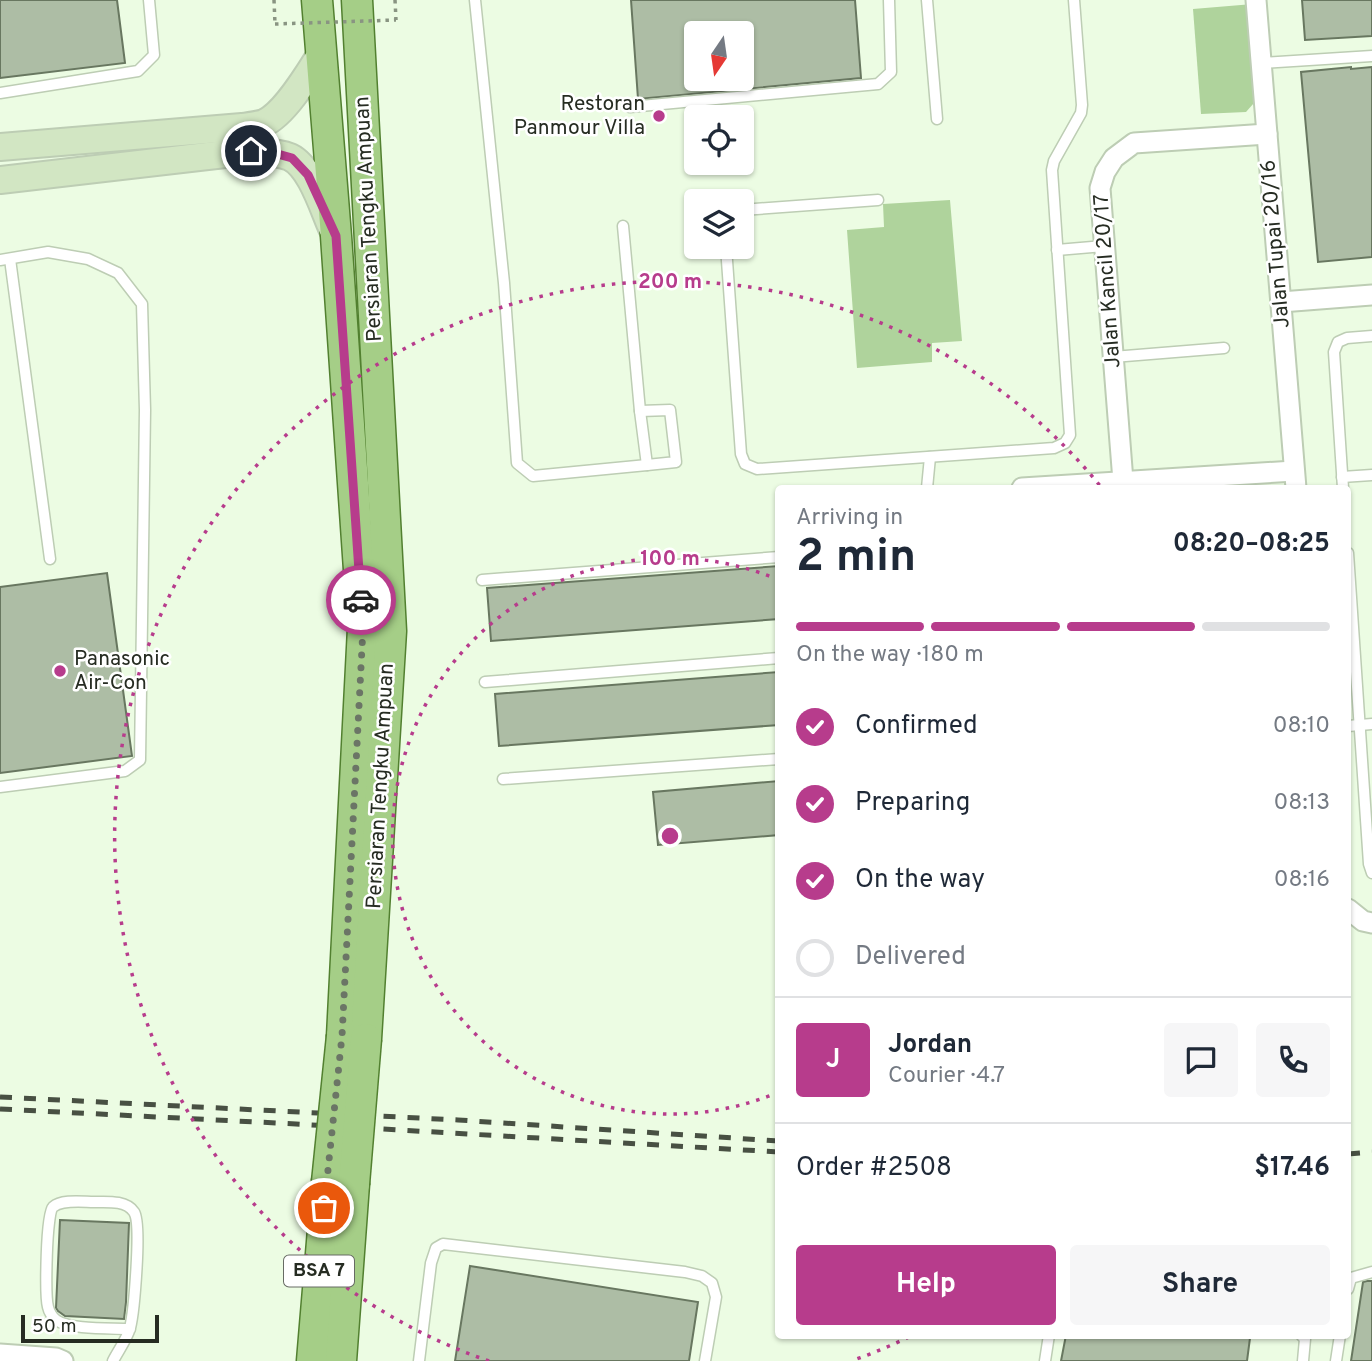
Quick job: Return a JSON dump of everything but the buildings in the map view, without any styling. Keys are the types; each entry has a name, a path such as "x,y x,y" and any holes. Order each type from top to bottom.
{"main road":[{"name":"Persiaran Tengku Ampuan","path":"317,0 363,628 354,1037"},
{"name":"Persiaran Tengku Ampuan","path":"312,1361 340,1183 391,631 357,0"},
{"path":"0,148 265,123 278,113 297,90 321,54"},
{"path":"0,180 251,151 274,153 292,158 308,175 336,236"},
{"name":"Persiaran Tengku Ampuan","path":"340,1183 341,1361"}],"street":[{"name":"Jalan Tupai 20/16","path":"1256,0 1295,479"},
{"name":"Jalan Kancil 20/17","path":"1123,481 1100,188 1105,172 1114,158 1134,143 1267,134"},
{"path":"1281,302 1372,295"},
{"path":"1065,485 1123,481 1295,479"},
{"path":"1351,911 1372,923"},
{"path":"0,1354 56,1358 63,1361"}],"lane":[{"path":"0,93 138,71 154,55 149,0"},
{"path":"475,0 504,283 517,463 533,476 676,462 670,410 640,411"},
{"path":"630,107 878,84 891,72 890,0"},
{"path":"927,0 937,119"},
{"path":"727,259 741,454 745,464 757,469 1054,448 1065,443 1070,435 1052,170 1054,161 1081,113 1074,0"},
{"path":"1262,63 1372,56"},
{"path":"754,209 877,200"},
{"path":"623,226 647,465"},
{"path":"1057,250 1104,246"},
{"path":"0,787 125,771 140,760 145,410 142,304 118,272 88,259 48,252 5,259 50,559"},
{"path":"1343,485 1334,352 1338,342 1347,338 1372,336"},
{"path":"1113,357 1224,348"},
{"path":"927,485 930,457"},
{"path":"1342,477 1372,475"},
{"path":"482,580 775,556"},
{"path":"1351,600 1368,864 1372,873"},
{"path":"485,682 775,658"},
{"path":"1351,726 1372,724"},
{"path":"503,779 775,759"},
{"path":"113,1361 130,1329 138,1220 134,1210 116,1203 62,1203 53,1207 49,1214 47,1239 48,1307 54,1319 66,1325 130,1329"},
{"path":"419,1361 431,1263 436,1248 443,1244 702,1276 712,1283 716,1297 705,1361"},
{"path":"1351,1278 1372,1272"},
{"path":"1045,1361 1048,1339"},
{"path":"1303,1361 1305,1339"},
{"path":"1336,1361 1339,1339"}],"path":[{"path":"274,0 275,24 396,20 395,0"}],"green space":[{"path":"1253,4 1261,95 1246,112 1201,114 1193,9"},
{"path":"950,200 962,341 932,343 932,362 857,368 847,230 884,227 883,204"}],"railway":[{"path":"0,1097 458,1120 775,1141"},
{"path":"0,1109 775,1152"},
{"path":"1351,1154 1372,1152"}],"way so far":[{"path":"324,1208 342,1036 363,628 361,600"}],"place":[{"name":"Restoran Panmour Villa","path":"659,116"},
{"name":"Panasonic Air-Con","path":"60,671"}],"route":[{"path":"251,151 292,158 308,175 336,236 361,600"}]}
